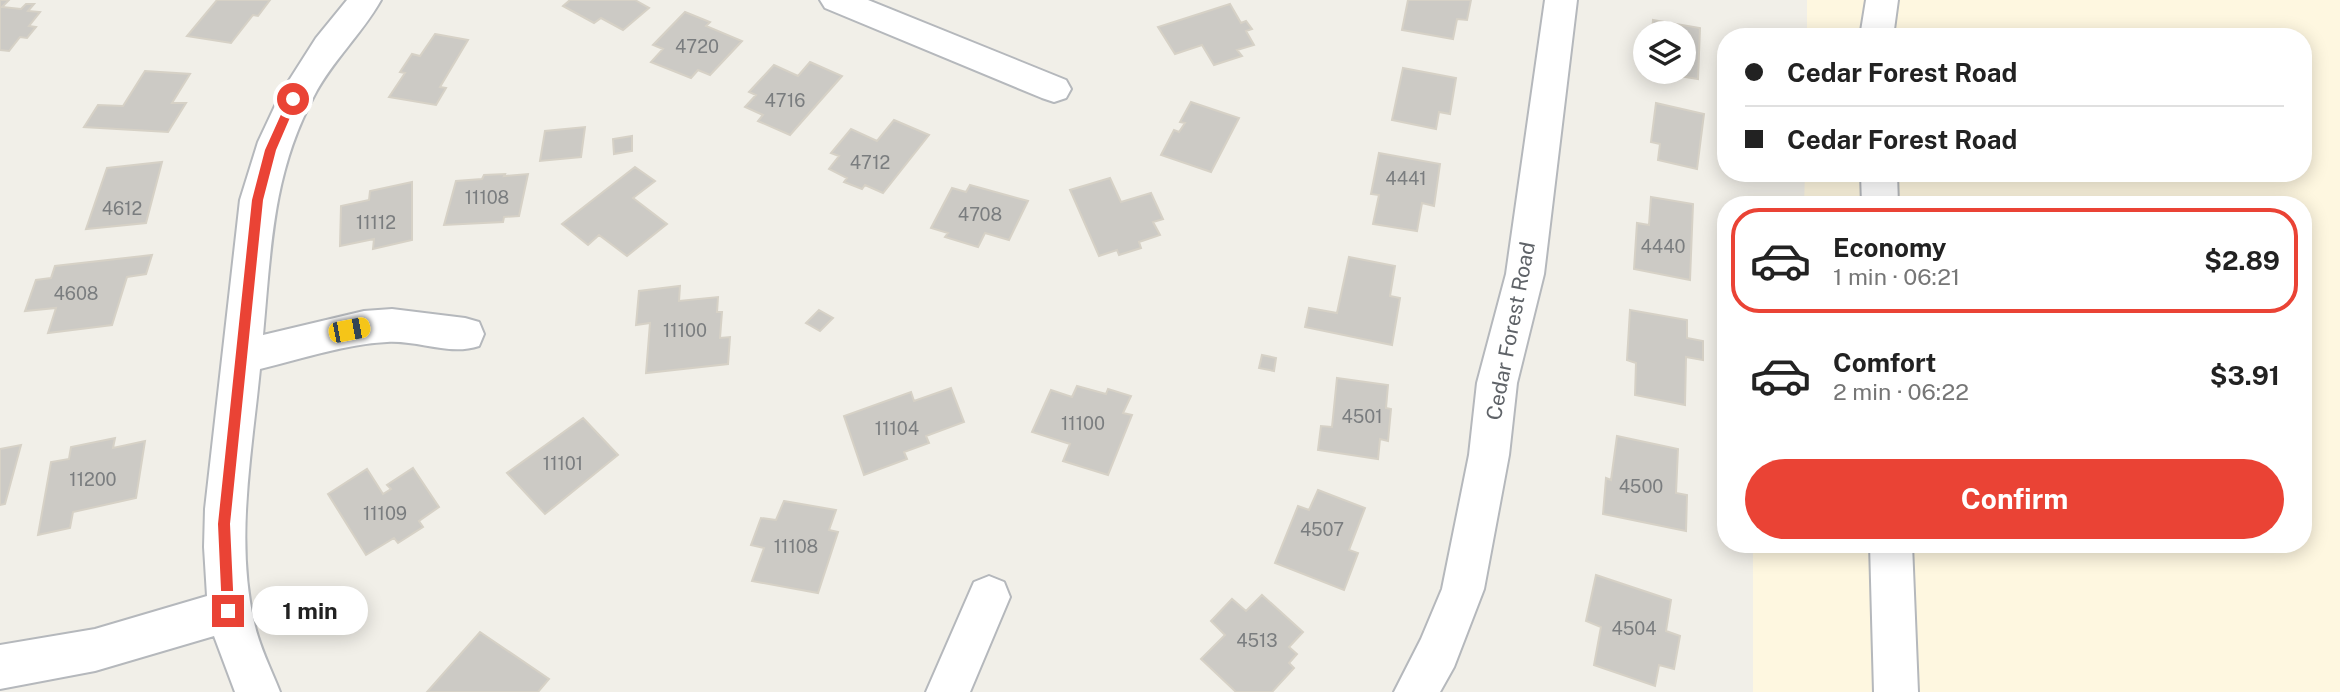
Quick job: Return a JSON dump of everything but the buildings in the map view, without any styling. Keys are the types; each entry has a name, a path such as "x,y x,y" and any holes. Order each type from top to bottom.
{"street":[{"path":"258,692 243,665 228,611 224,524 257,200 270,150 293,99 330,41 365,0"},
{"path":"836,0 1054,89"},
{"name":"Cedar Forest Road","path":"1416,692 1438,652 1463,589 1489,455 1497,383 1525,274 1561,0"},
{"path":"1877,28 1882,0"},
{"path":"242,357 364,327 392,325 466,334"},
{"path":"1891,553 1896,692"},
{"path":"947,692 989,597"},
{"path":"0,667 95,650 228,611"}],"shaded area":[{"path":"1807,0 2340,0 2340,692 1753,692 1753,553 2312,553 2312,196 1804,196 1805,182 2312,182 2312,28 1807,28"}],"route":[{"path":"228,611 224,573 224,524 257,200 270,150 293,99"}]}
